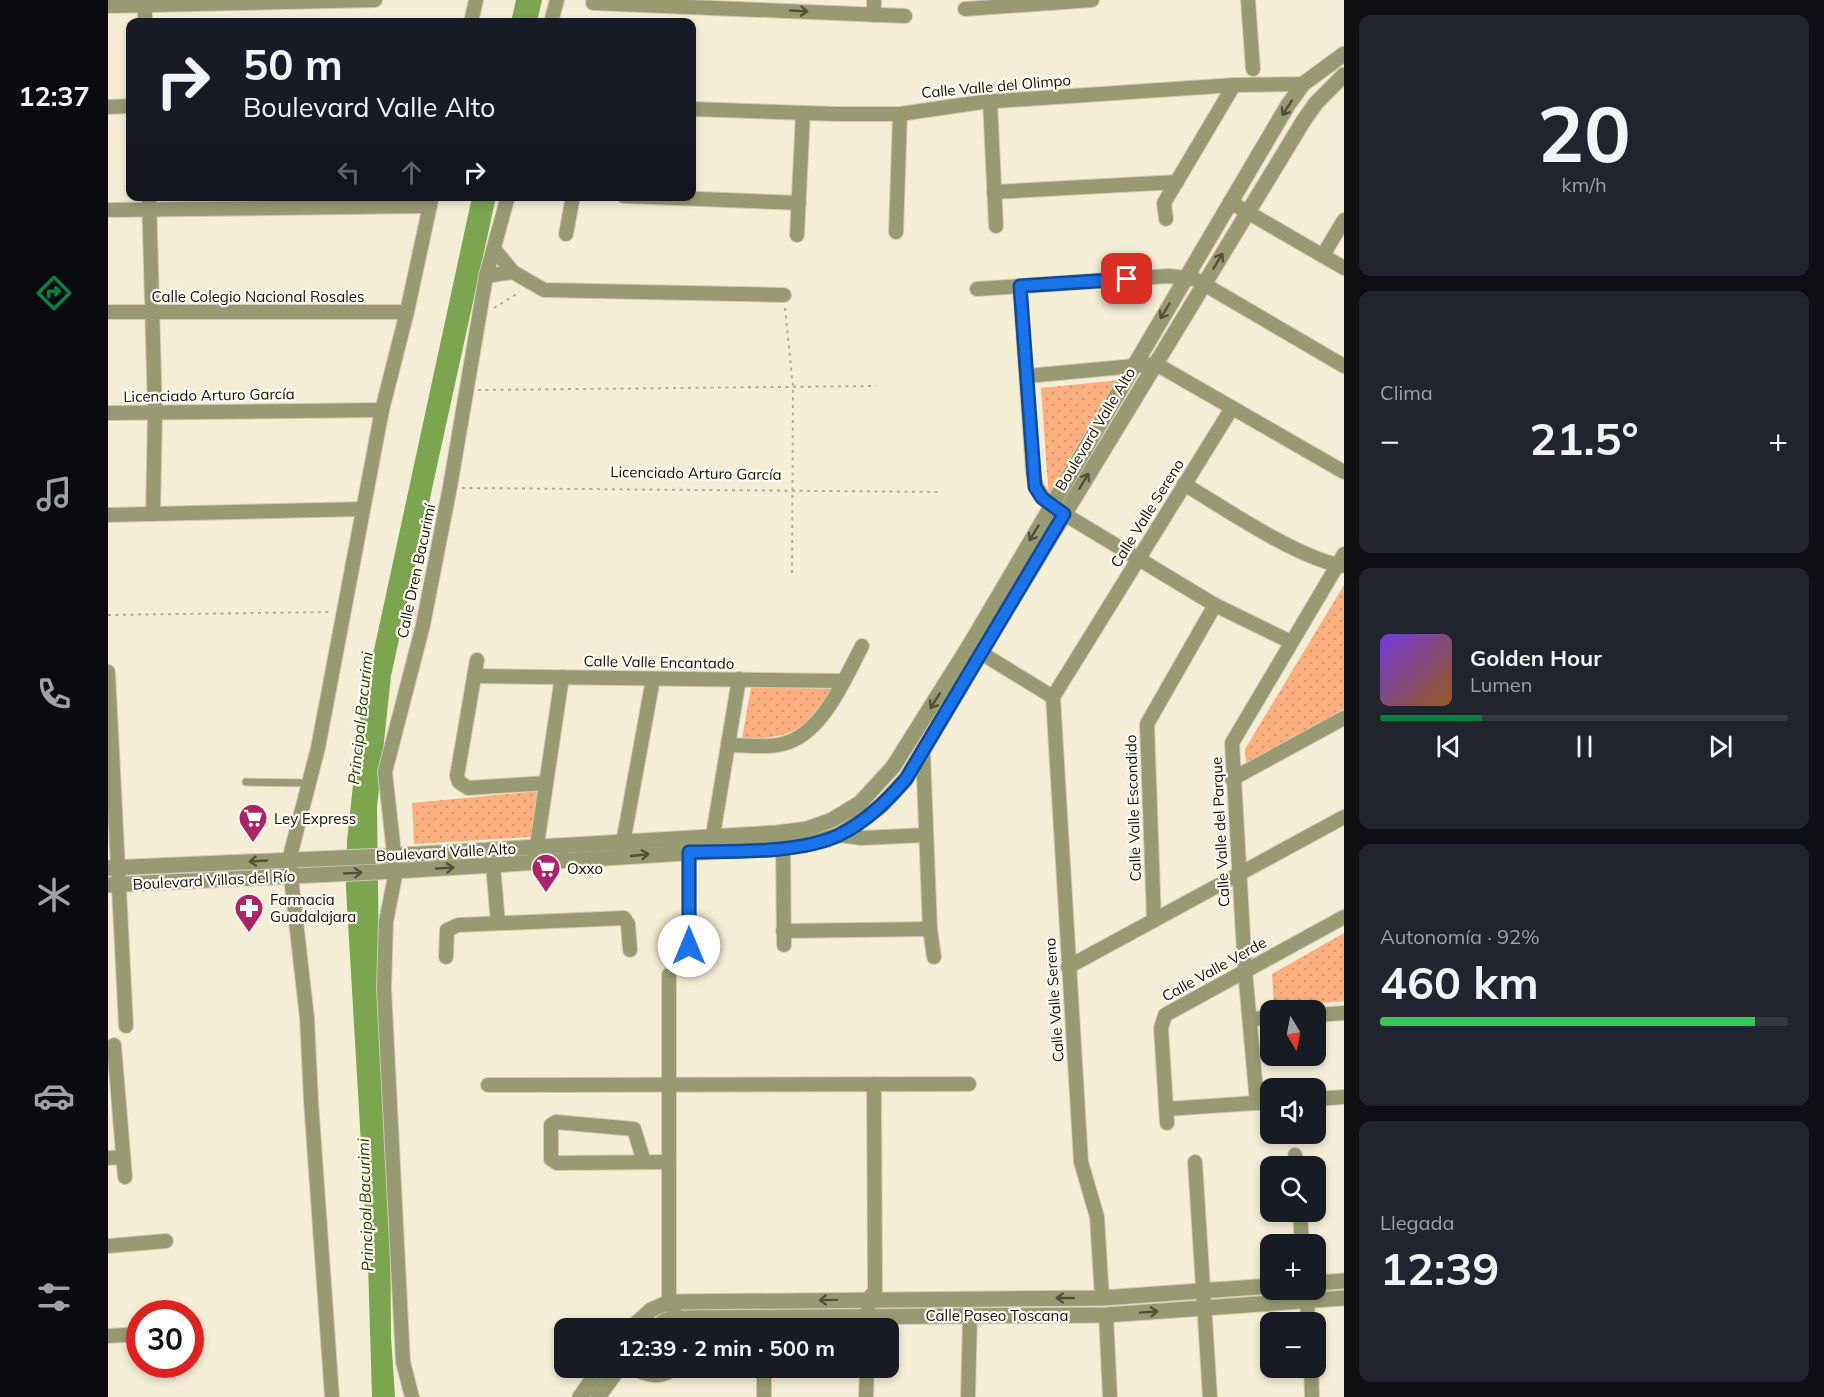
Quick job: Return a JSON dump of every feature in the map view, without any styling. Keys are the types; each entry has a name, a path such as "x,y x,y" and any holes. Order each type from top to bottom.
{"street":[{"path":"108,6 145,3 375,0"},
{"path":"472,18 476,0"},
{"path":"553,18 557,0"},
{"path":"873,15 874,0"},
{"path":"964,9 990,3 1092,0"},
{"path":"1248,0 1252,69"},
{"path":"593,3 728,4 905,16"},
{"name":"Boulevard Valle Alto","path":"318,867 391,863 537,847 623,843 783,847 811,843 838,835 881,806 906,779 923,753 1051,505 1288,105 1303,84 1344,54"},
{"name":"Boulevard Valle Alto","path":"391,863 493,865 689,852 712,844 807,829 832,820 860,803 893,767 975,650 1064,514 1316,103 1344,75"},
{"name":"Calle Valle del Olimpo","path":"696,109 900,114 960,103 1234,85 1303,84"},
{"path":"1166,219 1164,203 1234,85"},
{"path":"990,101 996,226"},
{"path":"108,107 126,106"},
{"path":"797,235 803,113"},
{"path":"896,232 900,114"},
{"path":"994,192 1177,182"},
{"path":"696,199 799,203"},
{"path":"108,210 149,202 431,201 407,312 382,410 318,748 289,860 289,876 308,1018 333,1397"},
{"name":"Calle Dren Bacurimí","path":"412,1397 402,1362 384,988 391,863 386,772 423,625 450,487 486,276 507,201"},
{"path":"566,234 572,201"},
{"path":"149,202 150,312 155,412 153,514"},
{"path":"1230,202 1344,267"},
{"path":"1323,255 1344,220"},
{"path":"494,249 513,272 544,290 784,295"},
{"path":"486,276 513,272"},
{"path":"977,289 1169,276 1185,278 1205,283 1344,366"},
{"path":"1020,286 1035,487 1051,505 1064,514 1215,605 1291,642"},
{"name":"Calle Colegio Nacional Rosales","path":"108,312 407,312"},
{"path":"1027,376 1155,364 1344,472"},
{"name":"Calle Valle Sereno","path":"1102,1298 1097,1217 1081,1162 1053,697 1232,408"},
{"name":"Licenciado Arturo García","path":"108,413 382,410"},
{"path":"1184,484 1278,540 1342,562"},
{"path":"108,515 363,509"},
{"name":"Calle Valle del Parque","path":"1260,1079 1245,970 1232,779 1233,739 1342,562"},
{"name":"Calle Valle Escondido","path":"1154,920 1147,724 1215,605"},
{"path":"728,745 770,746 788,743 803,734 820,717 844,681 862,646"},
{"path":"975,650 1053,697"},
{"path":"477,660 458,776 459,783 468,788 546,783"},
{"path":"108,672 113,884 126,1026"},
{"name":"Calle Valle Encantado","path":"474,676 844,681"},
{"path":"534,863 562,677"},
{"path":"623,843 653,678"},
{"path":"712,844 739,679"},
{"path":"1232,779 1344,718"},
{"path":"923,753 930,929 934,957"},
{"path":"1068,966 1344,817"},
{"path":"838,835 862,838 926,835"},
{"path":"783,847 784,945"},
{"path":"689,852 689,946"},
{"name":"Boulevard Villas del Río","path":"113,868 289,860 318,867"},
{"path":"493,865 498,923"},
{"name":"Boulevard Villas del Río","path":"113,884 289,876 318,867"},
{"name":"Calle Valle Verde","path":"1260,1104 1166,1116 1161,1028 1165,1015 1344,917"},
{"path":"446,957 447,930 458,925 624,918 628,924 630,950"},
{"path":"783,931 930,929"},
{"path":"669,975 669,1302 677,1318"},
{"path":"1326,1014 1344,1013"},
{"path":"1250,1019 1260,1018"},
{"path":"114,1045 112,1079 125,1177"},
{"path":"868,1318 868,1299 875,1291 874,1084"},
{"path":"488,1085 969,1084"},
{"path":"1326,1098 1344,1097"},
{"path":"644,1162 634,1129 556,1122 551,1125 551,1159 554,1162 644,1162 669,1162"},
{"path":"108,1158 123,1157"},
{"path":"1195,1162 1210,1397"},
{"path":"108,1246 166,1241"},
{"path":"1326,1282 1344,1281"},
{"name":"Calle Paseo Toscana","path":"642,1318 651,1310 669,1302 1102,1298 1260,1287"},
{"name":"Calle Paseo Toscana","path":"1326,1299 1344,1298"},
{"path":"1307,1300 1308,1312"},
{"name":"Calle Paseo Toscana","path":"899,1321 970,1316 1106,1315 1307,1300"},
{"path":"1106,1315 1110,1397"},
{"path":"968,1397 970,1316"},
{"path":"108,1336 126,1335"},
{"path":"580,1397 593,1378"},
{"path":"598,1397 612,1378"},
{"path":"764,1378 764,1397"},
{"path":"866,1397 867,1378"},
{"path":"1311,1378 1312,1397"}],"lane":[{"path":"246,782 308,783"},
{"path":"644,1378 648,1380 668,1378"}],"path":[{"path":"479,321 507,298 520,292 544,290"},
{"path":"784,295 793,387 792,577"},
{"path":"467,390 876,386"},
{"name":"Licenciado Arturo García","path":"450,487 942,492"},
{"path":"108,621 109,615 342,612"}],"shaded area":[{"path":"1120,380 1049,499 1041,388"},
{"path":"1344,585 1344,711 1246,763 1245,749"},
{"path":"751,687 834,689 816,714 797,729 773,737 742,739"},
{"path":"539,791 531,837 414,844 412,803"},
{"path":"1344,933 1344,1001 1274,1000 1272,974"}],"water":[{"path":"516,0 542,0 538,18 512,18"},
{"name":"Principal Bacurimi","path":"471,201 495,201 391,676 377,807 380,1042 390,1201 391,1337 395,1397 372,1397 368,1263 346,888 347,841 361,710"}],"place":[{"name":"Ley Express","path":"253,844"},
{"name":"Oxxo","path":"546,894"},
{"name":"Farmacia Guadalajara","path":"249,934"}],"route":[{"path":"689,946 689,852 783,847 811,843 838,835 862,822 881,806 906,779 1064,514 1042,498 1035,487 1020,286 1127,279"}]}
